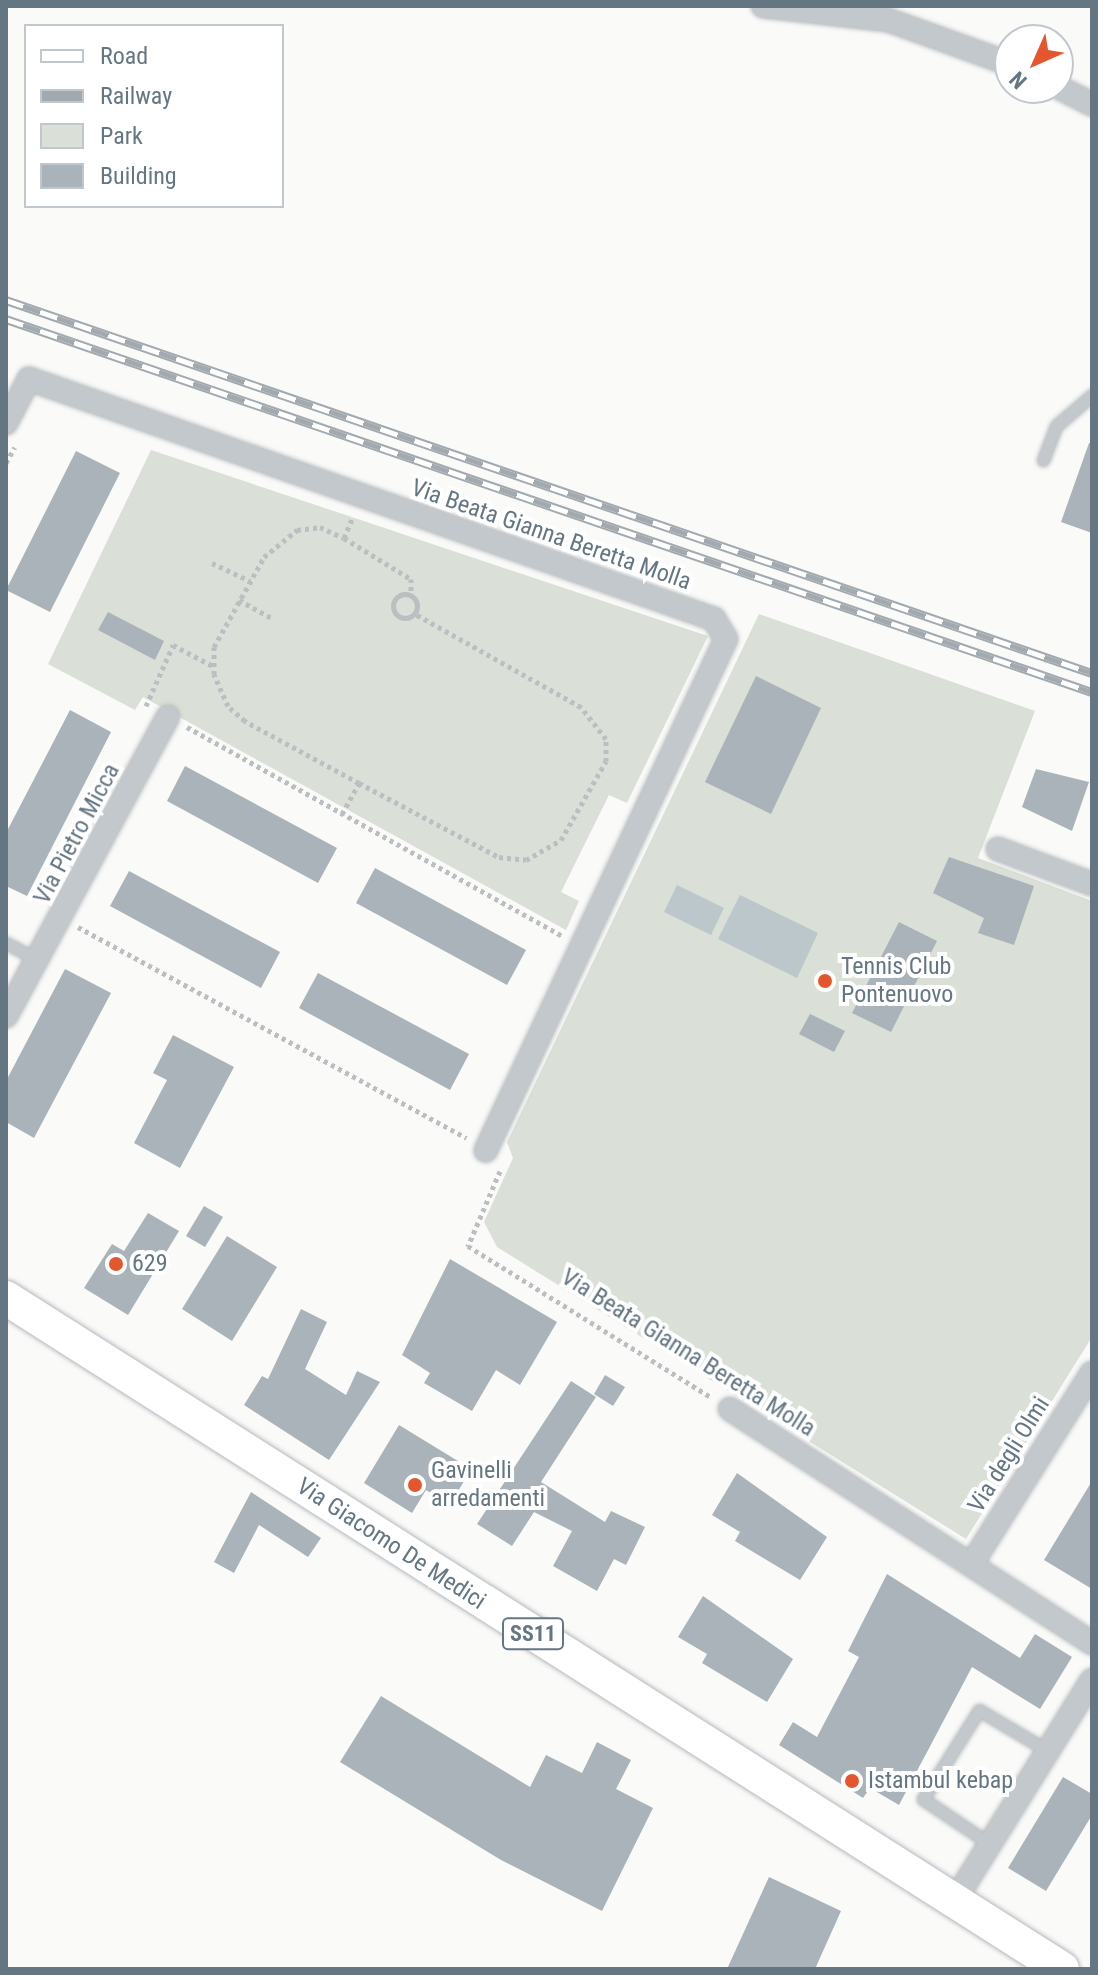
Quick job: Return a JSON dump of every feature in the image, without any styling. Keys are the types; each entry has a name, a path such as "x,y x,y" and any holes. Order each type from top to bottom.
{"main road":[{"name":"Via Giacomo De Medici","path":"6,1298 1062,1969"}],"street":[{"path":"763,6 888,20 994,58"},
{"path":"1074,95 1092,104"},
{"name":"Via Beata Gianna Beretta Molla","path":"6,423 29,379 714,619 726,639 486,1150"},
{"name":"Via Pietro Micca","path":"6,1016 168,717"},
{"path":"998,849 1092,884"},
{"name":"Via degli Olmi","path":"971,1565 1092,1373"},
{"name":"Via Beata Gianna Beretta Molla","path":"730,1409 1092,1643"},
{"path":"955,1900 1092,1680"}],"lane":[{"path":"1043,460 1056,426 1092,395"},
{"path":"6,943 38,960"},
{"path":"990,1844 923,1799 979,1710 1048,1751"}],"path":[{"path":"320,527 403,572 413,586 411,595 415,614 539,683 591,716 608,755 552,849 526,860 499,857 245,721 228,706 213,666 214,647 250,581 282,539 320,527"},
{"path":"212,563 250,581"},
{"path":"411,595 395,599 394,611 404,618 415,614"},
{"path":"239,600 271,618"},
{"path":"213,666 173,645 143,704 581,946"},
{"path":"539,683 541,676"},
{"path":"342,814 359,783"},
{"path":"62,917 486,1150"},
{"name":"Via Beata Gianna Beretta Molla","path":"486,1150 502,1167 468,1246 730,1409"}],"green space":[{"path":"151,450 708,636 627,803 609,795 561,892 579,901 566,930 143,697 135,710 48,664"},
{"name":"Tennis Club Pontenuovo","path":"759,614 1035,711 978,858 1092,901 1092,1337 966,1539 497,1247 484,1222 513,1158 507,1142"}],"shaded area":[{"path":"677,885 724,908 711,935 664,912"},
{"path":"740,895 818,933 797,978 718,939"}],"building":[{"path":"1089,443 1092,443 1092,533 1061,522"},
{"path":"76,451 120,473 50,612 6,590"},
{"path":"108,612 164,641 155,660 98,630"},
{"path":"756,676 821,708 771,814 705,782"},
{"path":"70,710 111,732 27,896 6,886 6,833"},
{"path":"185,766 337,848 318,883 167,801"},
{"path":"1036,769 1089,782 1072,831 1022,807"},
{"path":"949,857 1034,886 1014,945 978,933 984,918 933,893"},
{"path":"375,868 526,950 507,985 356,903"},
{"path":"129,871 280,952 261,988 110,906"},
{"path":"899,922 937,941 891,1032 852,1013"},
{"path":"65,969 111,993 34,1138 6,1122 6,1081"},
{"path":"318,973 469,1054 450,1090 299,1008"},
{"path":"810,1014 845,1031 834,1052 799,1034"},
{"path":"173,1035 234,1067 180,1168 134,1143 167,1080 153,1073"},
{"path":"204,1206 223,1217 205,1247 186,1236"},
{"path":"148,1213 179,1231 128,1315 84,1288 112,1244 124,1251"},
{"path":"227,1236 277,1267 232,1341 182,1309"},
{"path":"450,1259 557,1322 520,1385 496,1370 472,1411 424,1383 430,1373 402,1355"},
{"path":"301,1309 327,1322 305,1369 346,1395 357,1371 380,1382 329,1460 244,1405 262,1376 268,1379"},
{"path":"605,1375 625,1387 613,1406 594,1394"},
{"path":"571,1381 596,1397 541,1482 605,1522 611,1511 645,1527 626,1565 614,1559 597,1591 553,1566 572,1531 534,1512 512,1546 477,1524"},
{"path":"399,1425 471,1469 450,1505 426,1490 412,1513 364,1483"},
{"path":"737,1473 827,1537 800,1580 735,1541 740,1532 712,1515"},
{"path":"1092,1481 1092,1589 1044,1560"},
{"path":"251,1492 321,1538 308,1557 259,1525 234,1573 214,1562"},
{"path":"887,1574 1020,1658 1035,1634 1072,1657 1040,1709 972,1667 899,1805 870,1788 863,1798 779,1745 793,1722 817,1737 859,1657 848,1651"},
{"path":"703,1596 793,1659 767,1702 702,1663 707,1654 678,1637"},
{"path":"381,1696 530,1787 546,1755 582,1773 597,1742 631,1760 616,1789 653,1808 602,1911 501,1860 340,1762"},
{"path":"1063,1777 1092,1794 1092,1815 1046,1891 1008,1868"},
{"path":"769,1877 841,1911 815,1969 727,1969"}],"railway":[{"path":"6,300 1092,673"},
{"path":"6,319 1092,692"}],"place":[{"name":"Tennis Club Pontenuovo","path":"825,981"},
{"name":"629","path":"116,1264"},
{"name":"Gavinelli arredamenti","path":"415,1485"},
{"name":"Istambul kebap","path":"852,1781"}]}
